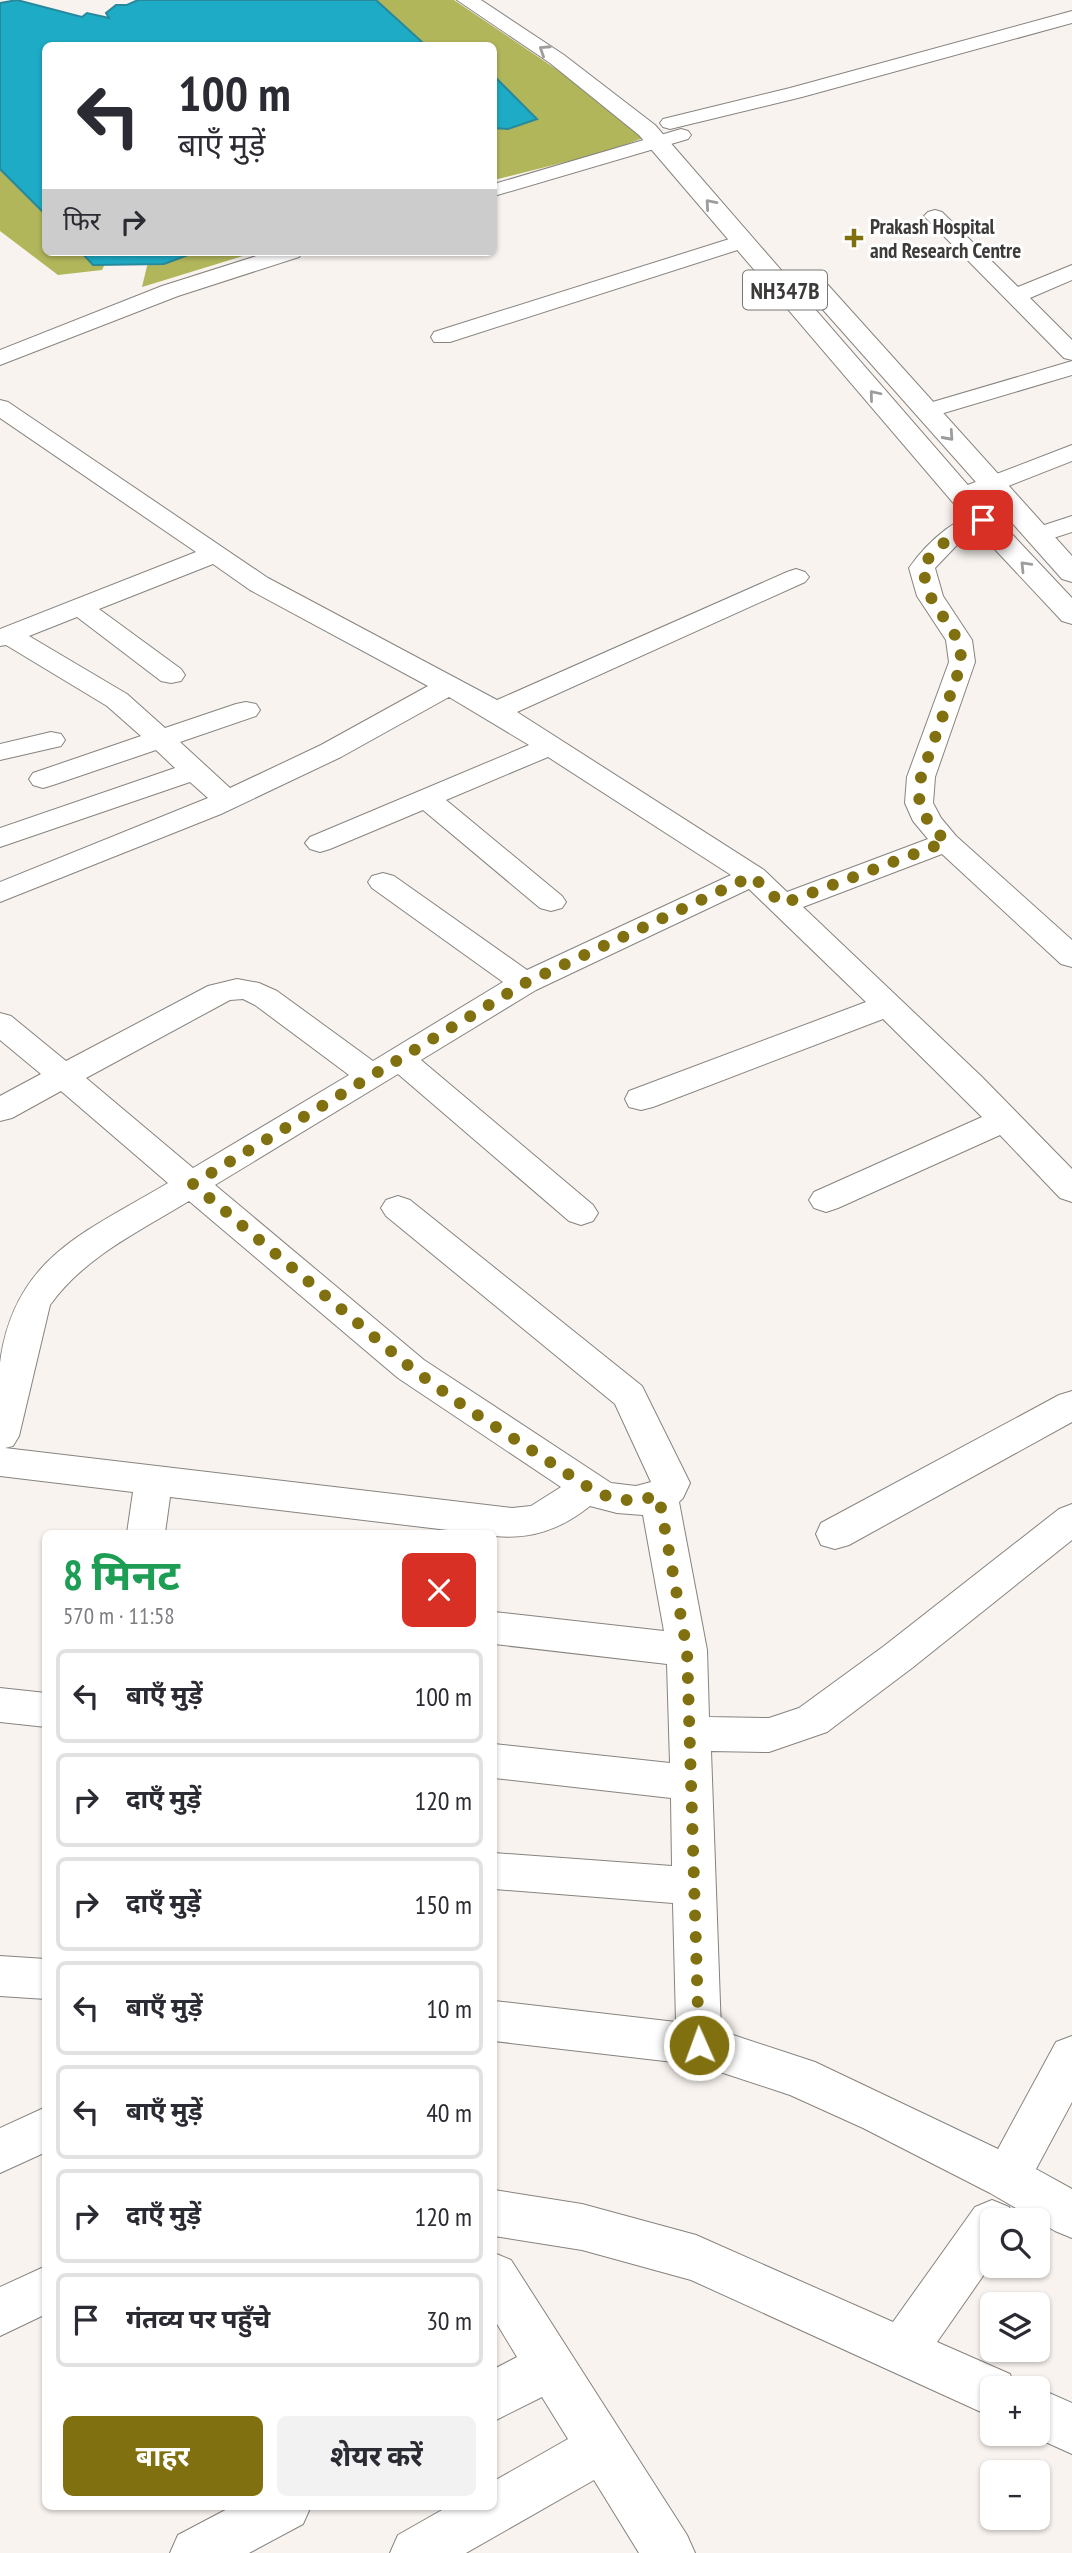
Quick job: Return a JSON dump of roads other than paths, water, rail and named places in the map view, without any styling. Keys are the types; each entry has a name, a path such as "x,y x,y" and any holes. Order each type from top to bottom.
{"highway":[{"name":"NH347B","path":"467,0 557,58 647,130 669,133 742,241 961,496 1072,615"},
{"name":"NH347B","path":"498,0 560,38 669,133 699,155"},
{"name":"NH347B","path":"799,267 1072,573"}],"street":[{"path":"497,189 795,93 1072,17"},
{"path":"935,215 1072,353"},
{"path":"442,337 742,241"},
{"path":"0,358 170,291 279,256"},
{"path":"1015,296 1072,272"},
{"path":"927,411 1072,368"},
{"path":"0,407 271,591 496,711 752,876 889,1005 1072,1190"},
{"path":"961,496 1072,453"},
{"path":"983,520 947,539 932,553 922,568 930,596 958,640 962,662 921,777 919,803 928,821 946,842 1072,957"},
{"path":"1038,535 1072,524"},
{"path":"4,636 215,554"},
{"path":"496,711 796,577"},
{"path":"80,607 171,675"},
{"path":"4,636 117,700 227,800"},
{"path":"0,894 227,800 331,751 449,686"},
{"path":"43,779 246,710"},
{"path":"0,752 51,740"},
{"path":"320,843 550,746"},
{"path":"0,806 8,835 193,771"},
{"path":"426,798 551,902"},
{"path":"782,904 946,842"},
{"path":"0,1436 33,1303 49,1280 82,1250 525,983 752,876"},
{"path":"383,882 525,983"},
{"path":"0,1110 219,993 234,988 249,989 266,998 372,1076"},
{"path":"641,1099 889,1005"},
{"path":"0,1023 411,1368 587,1487 614,1499 646,1500 659,1497 670,1488 671,1483 629,1395 398,1208"},
{"path":"400,1059 581,1213"},
{"path":"826,1200 1004,1120"},
{"path":"835,1534 1072,1405"},
{"path":"0,1462 512,1523 530,1523 549,1517 587,1487"},
{"path":"146,1530 154,1480"},
{"path":"659,1497 687,1650 699,2045"},
{"path":"688,1732 769,1735 813,1720 898,1657 1072,1519"},
{"path":"497,1628 687,1650"},
{"path":"0,1704 42,1709"},
{"path":"497,1761 690,1783"},
{"path":"497,1871 693,1886"},
{"path":"497,2021 699,2045 799,2077 879,2113 1003,2201 1072,2214"},
{"path":"902,2351 1003,2201 1072,2057"},
{"path":"0,2151 42,2130"},
{"path":"497,2213 582,2227 696,2258 980,2387"},
{"path":"497,2281 669,2553"},
{"path":"0,2312 42,2290"},
{"path":"497,2394 550,2366"},
{"path":"1050,2418 1072,2428"},
{"path":"497,2507 602,2448"},
{"path":"196,2553 277,2510"},
{"path":"416,2553 492,2510"}],"water":[{"path":"17,0 82,17 87,13 109,18 106,13 116,5 127,5 138,0 376,0 422,42 42,42 42,211 0,169 0,3"},
{"path":"497,79 537,119 508,129 497,128"},
{"path":"85,256 185,256 164,264 93,265"}],"place":[{"name":"Prakash Hospital and Research Centre","path":"854,238"}]}
